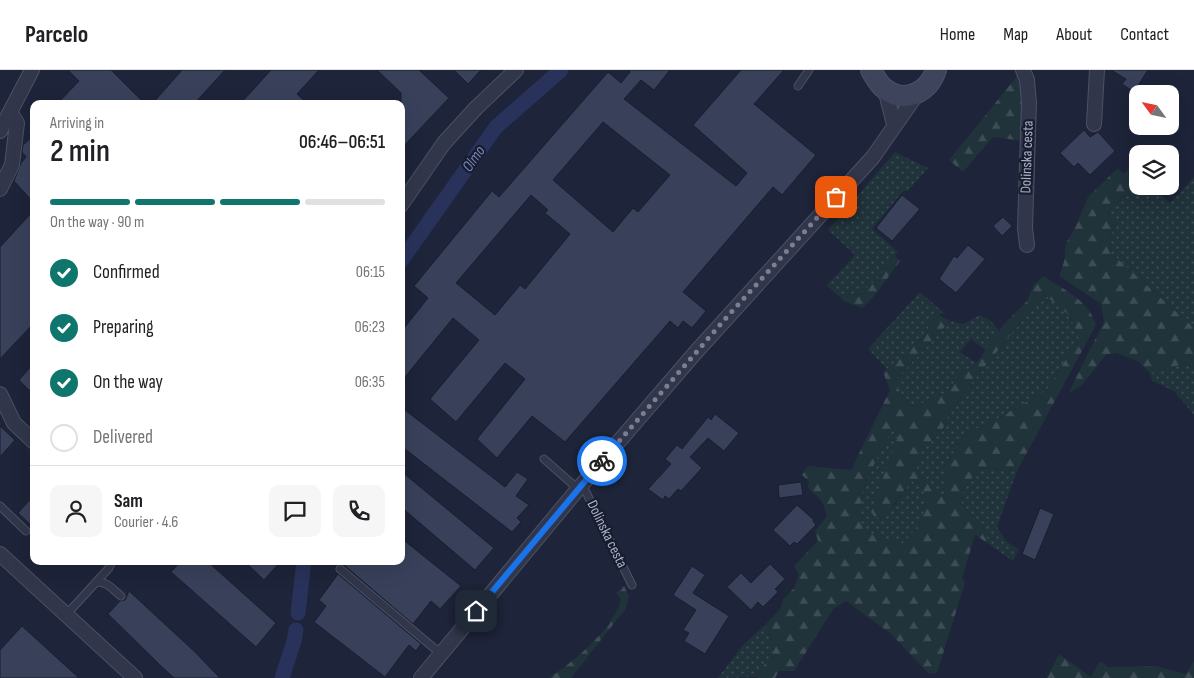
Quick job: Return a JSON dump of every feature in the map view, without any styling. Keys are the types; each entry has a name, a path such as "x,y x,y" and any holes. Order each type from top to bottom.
{"street":[{"path":"0,132 32,70"},
{"path":"405,199 444,143 476,108 516,70"},
{"path":"871,70 885,89 894,124"},
{"path":"885,89 895,94 906,96 916,94 926,88 933,80 936,70"},
{"name":"Dolinska cesta","path":"1023,70 1027,80 1029,103 1024,228 1027,245"},
{"path":"1094,124 1097,70"},
{"name":"Dolinska cesta","path":"421,678 580,486 720,325 873,157 916,94"},
{"path":"0,189 12,165 18,123 10,112"},
{"path":"0,394 14,424 30,438"},
{"path":"0,554 134,678"}],"lane":[{"path":"798,86 809,70"},
{"path":"544,460 580,486"},
{"name":"Dolinska cesta","path":"580,486 632,585"},
{"path":"0,506 26,531"},
{"path":"66,615 109,565"},
{"path":"340,569 440,654"},
{"path":"96,582 109,585 121,596"}],"green space":[{"path":"1018,75 1023,100 1023,141 993,137 963,172 949,160"},
{"path":"895,152 928,168 908,191 903,191 872,229 898,252 878,278 859,295 841,294 829,283 855,255 828,230"},
{"path":"1118,168 1123,174 1127,171 1129,174 1129,193 1114,204 1108,216 1114,222 1109,251 1194,328 1194,365 1191,362 1150,373 1139,362 1117,353 1106,355 1083,384 1068,394 1104,322 1101,304 1059,276 1064,262 1066,243 1074,230 1088,197"},
{"path":"1194,177 1194,328 1109,251 1114,223 1108,216 1114,204 1129,193 1129,195 1161,195 1170,203"},
{"path":"895,256 900,261 875,295 862,308 844,301 826,285 829,283 841,294 859,295 878,278"},
{"path":"1043,276 1082,302 1093,316 1096,325 1017,471 979,468 963,490 962,504 988,534 986,542 975,535 962,578 965,583 937,673 929,674 891,634 846,601 834,608 794,671 779,671 775,678 756,678 774,650 766,624 780,609 784,598 794,588 799,575 794,566 818,541 815,531 827,516 822,501 808,488 809,481 802,475 808,466 851,470 890,390 883,372 926,335 930,322 939,315 950,321 895,381 902,397 914,407 947,392 962,371 973,368 1003,325 1027,301 1033,286","holes":["1044,294 1070,316 1079,338 1047,390 990,423 967,433 945,465 945,493 939,497 916,470 921,451 941,433 949,414 973,381","897,429 899,434 871,511 875,518 884,517 911,482 916,481 922,488 925,496 925,505 919,522 902,544 866,533 861,521 860,509 866,482 872,469 890,433"]},
{"path":"920,292 943,312 930,322 926,335 887,369 868,349"},
{"path":"1044,294 1070,316 1079,338 1047,390 990,423 967,433 945,465 945,493 939,497 916,470 921,451 941,433 949,414 973,381"},
{"path":"980,315 990,320 1000,332 985,350 971,339 960,352 976,363 973,368 962,371 947,392 914,407 902,397 895,381 950,321 963,324"},
{"path":"1191,362 1194,365 1194,415 1174,391 1152,381 1150,373"},
{"path":"897,428 900,434 871,511 894,506 911,482 916,481 922,488 925,496 924,514 920,522 902,544 865,533 860,509 866,482 890,433"},
{"path":"979,468 1017,471 997,527 1006,541 1019,550 1013,561 986,542 988,534 962,504 963,490"},
{"path":"624,586 629,596 626,608 571,678 549,678 570,663 602,633 617,610 621,599 616,593"},
{"path":"766,624 774,650 757,677 718,678 743,645"},
{"path":"1059,654 1091,677 1100,661 1108,667 1156,666 1186,674 1194,661 1194,678 1047,678"}],"building":[{"path":"68,70 111,70 141,100 61,100 79,81"},
{"path":"182,70 225,70 198,100 156,100"},
{"path":"271,70 319,70 297,94 304,100 244,100"},
{"path":"377,70 419,70 449,98 405,145 405,100 401,100 401,93"},
{"path":"454,70 481,70 468,84"},
{"path":"629,70 670,70 654,90 641,80 624,99 736,186 747,173 693,125 741,70 784,70 754,104 816,155 782,195 773,187 683,292 706,311 692,328 683,321 678,328 670,321 565,442 532,416 497,458 477,439 525,379 505,363 456,422 430,399 479,340 453,318 405,377 405,327 428,298 414,286 492,191 499,197 608,72 621,83 630,72","holes":["603,122 670,175 638,212 633,208 613,232 553,180","531,195 548,210 545,213 570,234 525,289 520,285 495,315 456,283"]},
{"path":"1111,70 1148,70 1138,85 1129,85 1129,89 1122,84 1126,79"},
{"path":"1084,130 1090,137 1098,132 1115,151 1090,175 1078,163 1074,167 1060,153"},
{"path":"30,139 30,199 14,181 21,163 26,157 22,152 23,145"},
{"path":"902,195 920,209 892,241 876,228"},
{"path":"30,214 30,327 0,359 0,247"},
{"path":"1003,217 1012,226 1002,236 993,226"},
{"path":"968,245 985,259 956,293 939,279 954,256 957,258"},
{"path":"30,368 30,391 19,380"},
{"path":"405,410 505,487 517,472 528,479 516,496 529,505 517,518 521,522 512,532 405,449"},
{"path":"715,414 739,433 724,451 708,438 690,457 702,468 681,491 678,489 669,499 665,496 663,500 648,489 671,464 665,459 677,445 682,449 708,417 711,420"},
{"path":"0,426 15,440 0,457"},
{"path":"405,474 494,548 475,570 405,510"},
{"path":"801,482 803,495 779,498 778,485"},
{"path":"30,500 30,524 18,513"},
{"path":"797,505 814,520 816,525 797,544 794,542 790,546 773,530"},
{"path":"1040,508 1054,514 1035,560 1022,554"},
{"path":"405,541 461,586 440,609 431,601 413,624 344,565 405,565"},
{"path":"770,564 785,579 775,589 778,592 763,607 758,602 751,610 727,587 741,573 751,583"},
{"path":"177,565 211,565 276,623 256,647 171,572"},
{"path":"248,565 277,565 264,580"},
{"path":"692,566 705,575 693,593 729,616 705,654 684,641 689,633 683,630 696,610 673,595"},
{"path":"338,574 421,644 416,651 409,645 385,677 314,622 326,606 319,600"},
{"path":"129,591 195,652 220,678 174,678 162,667 108,614 120,601 125,600"},
{"path":"22,626 79,678 0,678 0,650"}],"waterway":[{"name":"Olmo","path":"405,255 496,127 561,70"},
{"path":"298,613 304,565"},
{"path":"282,678 296,630"}],"way so far":[{"path":"602,461 726,318 836,197"}],"route":[{"path":"476,611 602,461"}]}
